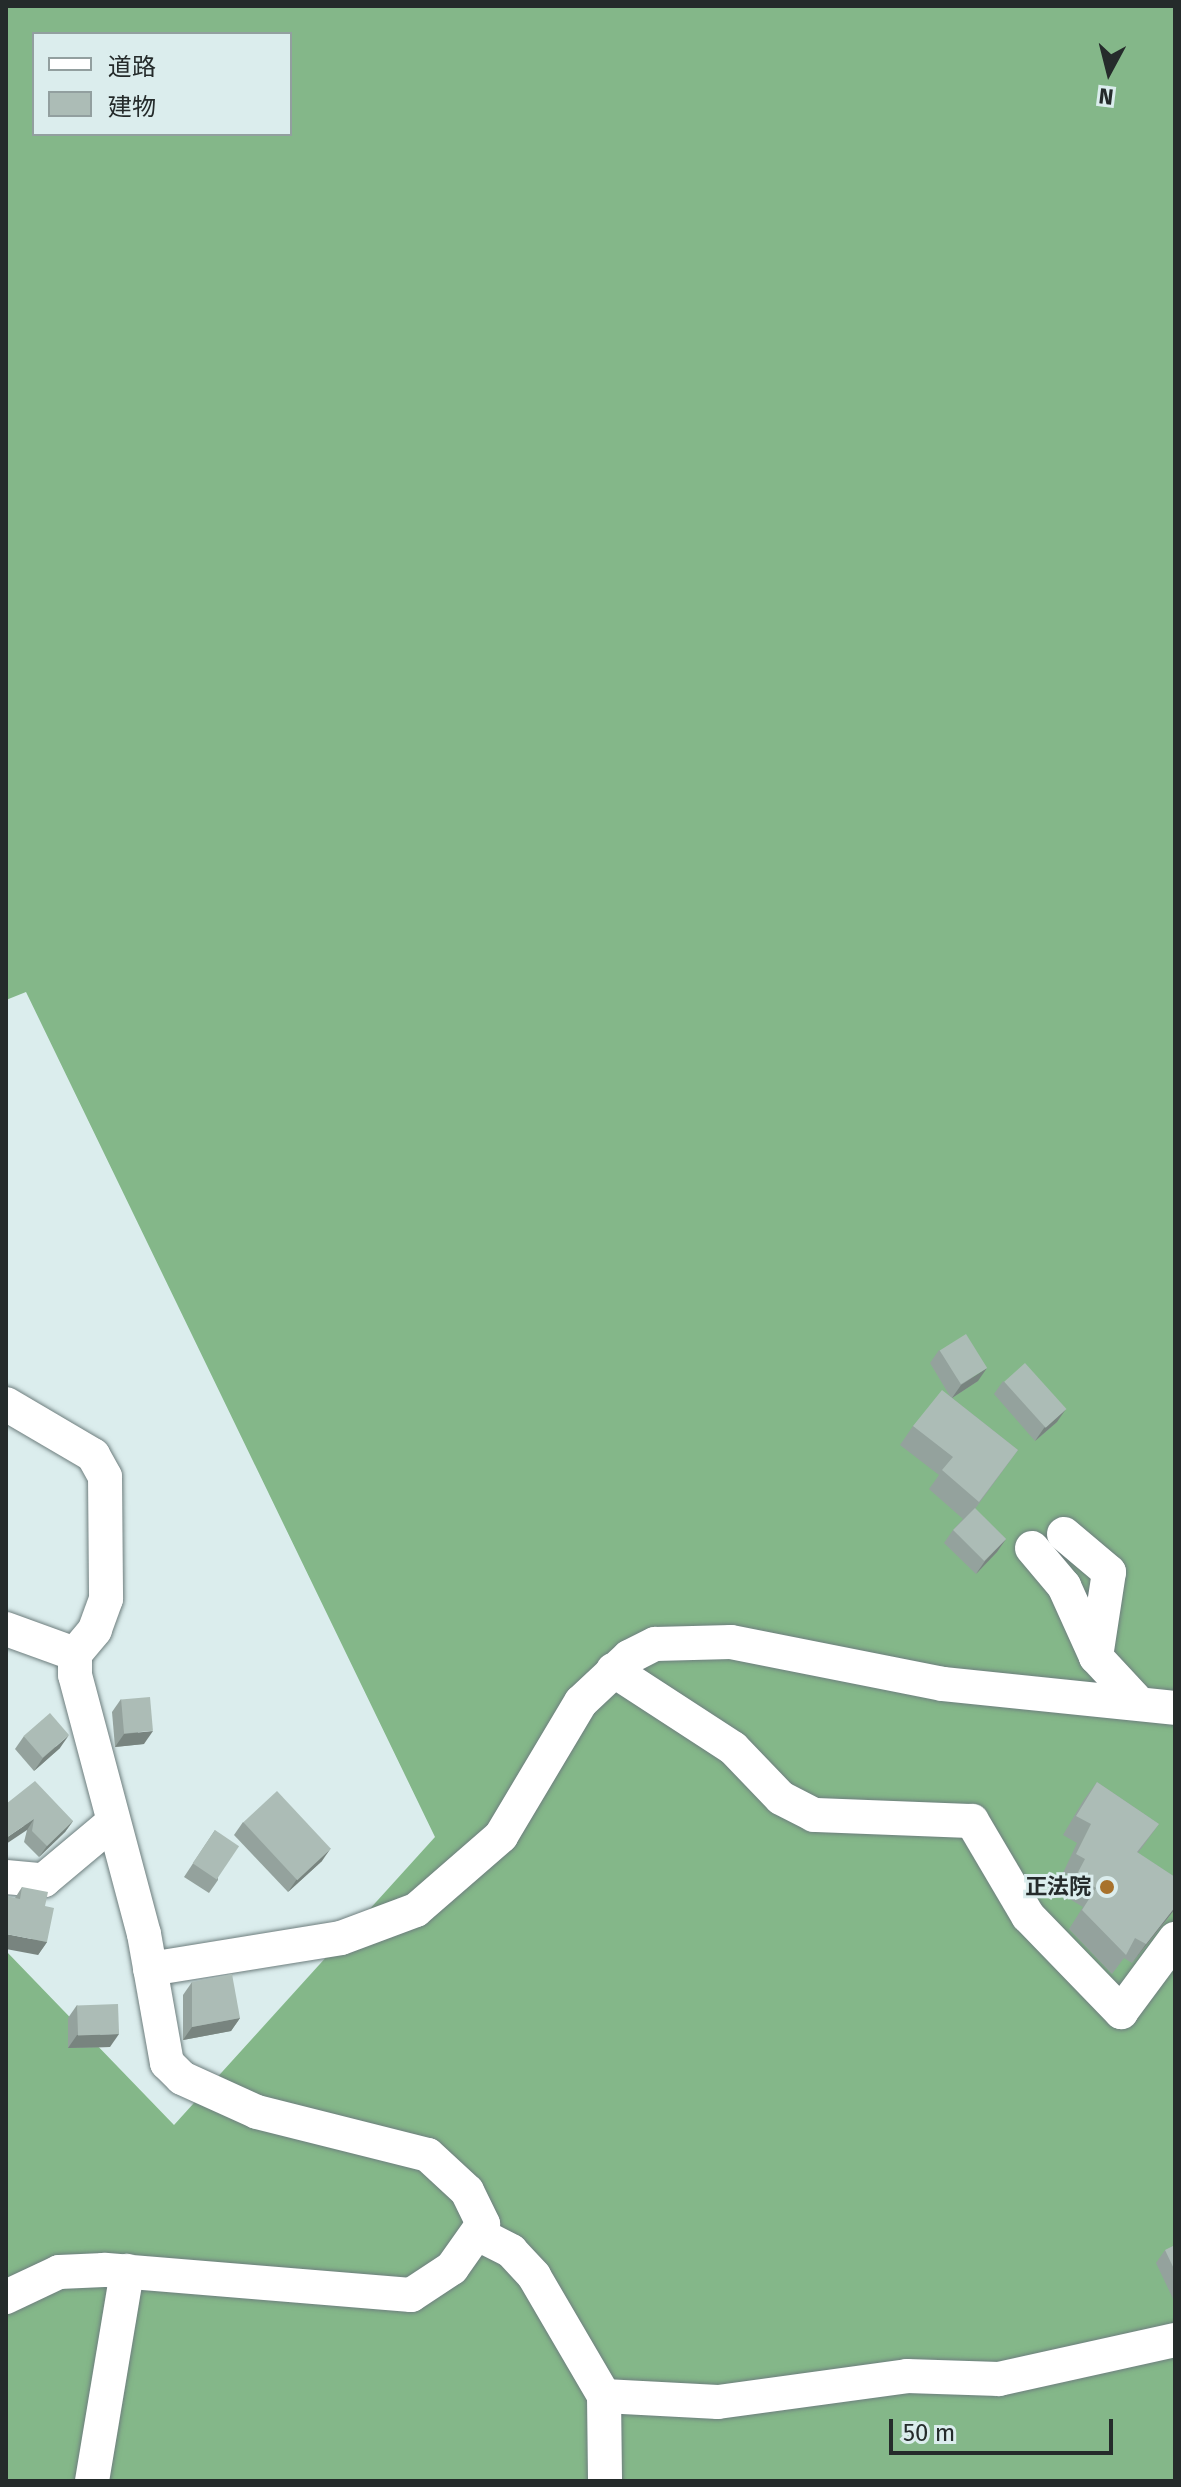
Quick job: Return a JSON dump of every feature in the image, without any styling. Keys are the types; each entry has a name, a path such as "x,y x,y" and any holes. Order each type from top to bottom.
{"street":[{"path":"6,1404 93,1455 105,1477 106,1599 95,1630 75,1654 79,1701 150,1969 167,2063 182,2078 316,2132 428,2155 447,2168 481,2213 480,2235 431,2288 411,2295 127,2271 59,2272 6,2297"},
{"path":"1064,1534 1109,1572 1096,1657"},
{"path":"1032,1548 1064,1586 1096,1657 1135,1699"},
{"path":"6,1629 75,1654"},
{"path":"150,1969 341,1938 416,1910 501,1836 581,1702 613,1670 655,1644 718,1642 943,1684 1135,1699 1175,1708"},
{"path":"613,1670 733,1748 781,1798 814,1815 972,1821 1028,1916 1121,2012 1175,1939"},
{"path":"6,1877 44,1880 113,1822"},
{"path":"480,2235 511,2251 534,2276 604,2396 605,2481"},
{"path":"92,2481 127,2271"},
{"path":"604,2396 718,2402 907,2376 999,2379 1175,2340"}],"green space":[{"path":"6,6 1175,6 1175,2481 6,2481 6,1951 174,2125 435,1837 26,992 6,1000"}],"building":[{"path":"966,1334 987,1368 961,1384 940,1350"},
{"path":"1025,1363 1066,1409 1046,1428 1004,1382"},
{"path":"942,1390 1018,1450 979,1502 942,1470 953,1457 913,1426"},
{"path":"975,1508 1006,1539 984,1561 953,1530"},
{"path":"150,1697 153,1731 124,1733 121,1700"},
{"path":"50,1713 69,1735 43,1758 24,1736"},
{"path":"35,1781 73,1821 47,1846 32,1831 34,1819 6,1838 6,1804"},
{"name":"正法院","path":"1097,1782 1159,1824 1137,1852 1175,1877 1175,1907 1146,1944 1135,1938 1126,1955 1082,1910 1096,1888 1076,1876 1085,1859 1076,1854 1091,1824 1076,1816"},
{"path":"277,1791 331,1849 297,1880 243,1822"},
{"path":"215,1830 239,1846 217,1879 193,1863"},
{"path":"22,1887 48,1892 45,1906 54,1908 47,1942 6,1934 6,1896 20,1899"},
{"path":"232,1974 240,2018 192,2027 192,1982"},
{"path":"118,2004 119,2034 78,2035 77,2005"},
{"path":"1175,2245 1175,2271 1165,2250"}],"place":[{"name":"正法院","path":"1107,1887"}]}
